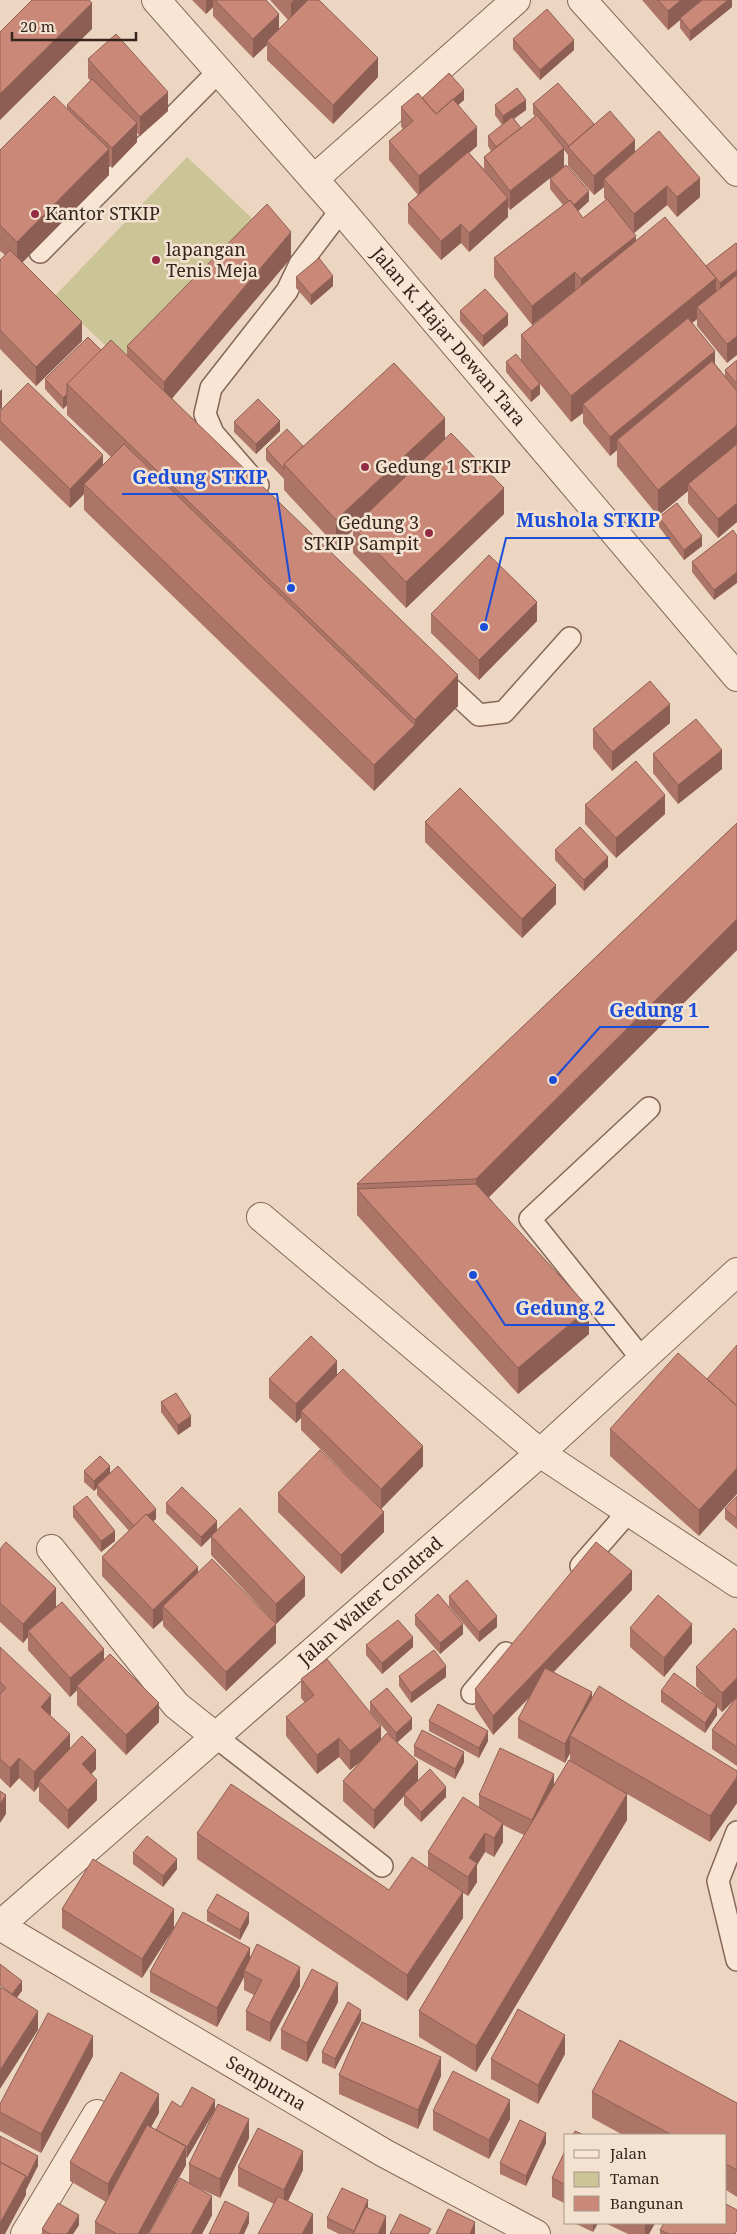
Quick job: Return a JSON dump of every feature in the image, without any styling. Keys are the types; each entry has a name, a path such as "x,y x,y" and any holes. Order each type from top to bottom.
{"street":[{"name":"Jalan K. Hajar Dewan Tara","path":"156,0 341,210 737,677"},
{"path":"314,179 516,0"},
{"path":"582,0 737,172"},
{"path":"261,1217 540,1453 737,1583"},
{"name":"Jalan Walter Condrad","path":"0,1925 540,1453 737,1272"},
{"path":"50,1550 176,1705 216,1737"},
{"name":"Sempurna","path":"0,1925 384,2153 536,2234"},
{"path":"25,2234 97,2114"}],"lane":[{"path":"40,252 219,71"},
{"path":"271,500 213,433 205,414 211,388 287,291 300,264 341,210"},
{"path":"423,665 479,715 504,712 570,638"},
{"path":"642,1359 530,1218 600,1156 649,1108"},
{"path":"570,1579 629,1511"},
{"path":"472,1692 517,1640"},
{"path":"216,1737 382,1866"},
{"path":"737,1832 718,1881 737,1960"}],"green space":[{"name":"lapangan Tenis Meja","path":"187,157 258,224 125,364 54,297"}],"building":[{"path":"32,0 89,0 92,3 0,94 0,32"},
{"path":"215,0 266,0 279,14 253,39"},
{"path":"308,0 319,0 378,58 333,105 267,41"},
{"path":"658,0 681,0 668,11"},
{"path":"702,0 728,0 690,31 680,18"},
{"path":"547,9 574,40 540,70 513,39"},
{"path":"116,34 168,92 140,117 88,59"},
{"path":"449,73 464,90 436,114 422,98"},
{"path":"92,79 137,123 112,148 67,105"},
{"path":"558,83 594,124 569,146 533,104"},
{"path":"517,88 526,100 503,116 495,105"},
{"path":"418,93 436,114 453,99 477,127 419,176 389,141 413,121 401,107"},
{"name":"Kantor STKIP","path":"54,96 109,149 17,242 0,225 0,150"},
{"path":"610,111 635,140 594,176 568,147"},
{"path":"537,115 564,148 510,191 484,157"},
{"path":"512,117 521,128 496,147 488,136"},
{"path":"659,131 700,178 677,197 667,186 634,214 604,179"},
{"path":"468,152 508,198 469,233 461,224 441,241 408,204"},
{"path":"566,165 589,191 574,205 550,179"},
{"path":"607,199 636,236 581,279 575,272 532,306 494,258 570,200 583,218"},
{"path":"267,204 291,232 164,382 127,346"},
{"path":"665,217 716,278 571,396 521,335"},
{"path":"736,243 737,270 720,283 706,266"},
{"path":"10,250 82,322 36,367 0,330 0,260"},
{"path":"319,258 333,276 311,295 296,277"},
{"path":"737,275 737,336 727,344 697,307"},
{"path":"485,289 508,314 483,336 460,311"},
{"path":"688,318 715,351 610,437 583,404"},
{"path":"88,337 101,350 67,384 67,394 63,398 45,379"},
{"path":"111,340 458,675 415,720 67,384"},
{"path":"516,354 540,384 531,391 506,362"},
{"path":"737,360 737,384 725,370"},
{"path":"712,361 737,391 737,425 658,490 617,440"},
{"name":"Gedung 1 STKIP","path":"394,363 445,418 336,520 284,464"},
{"path":"28,383 103,455 70,489 0,421 0,411"},
{"path":"258,399 280,421 256,444 234,422"},
{"path":"287,429 303,446 284,464 284,469 266,449"},
{"name":"Gedung 3 STKIP Sampit","path":"451,433 504,488 406,582 353,527"},
{"path":"124,444 415,725 374,765 84,484"},
{"path":"737,444 737,503 718,519 688,484"},
{"path":"677,503 702,536 684,550 659,517"},
{"path":"733,530 737,536 737,572 714,590 692,562"},
{"path":"489,555 537,602 479,660 431,614"},
{"path":"650,681 670,704 612,752 593,729"},
{"path":"696,719 722,750 678,785 653,754"},
{"path":"636,761 665,795 616,838 585,805"},
{"path":"460,788 556,885 522,919 425,822"},
{"path":"737,823 737,919 476,1179 357,1184"},
{"path":"580,827 608,857 584,880 555,850"},
{"path":"476,1184 589,1308 518,1368 357,1189"},
{"path":"311,1336 337,1361 296,1404 269,1379"},
{"path":"737,1345 737,1406 707,1379"},
{"path":"678,1353 737,1406 737,1468 699,1510 610,1429"},
{"path":"343,1369 423,1446 381,1489 301,1411"},
{"path":"176,1393 191,1416 178,1425 161,1402"},
{"path":"320,1450 384,1512 341,1555 278,1493"},
{"path":"100,1456 110,1466 94,1481 84,1471"},
{"path":"118,1466 156,1509 148,1515 146,1514 134,1526 97,1485"},
{"path":"182,1487 217,1521 201,1537 166,1503"},
{"path":"87,1496 115,1531 101,1541 73,1507"},
{"path":"737,1496 737,1519 725,1509"},
{"path":"240,1508 305,1577 276,1604 211,1536"},
{"path":"146,1514 198,1567 153,1610 102,1557"},
{"path":"6,1542 56,1588 23,1624 0,1603 0,1549"},
{"path":"596,1542 632,1571 493,1716 475,1689"},
{"path":"212,1559 276,1624 226,1672 163,1606"},
{"path":"467,1580 497,1616 479,1632 449,1596"},
{"path":"438,1594 463,1624 440,1643 415,1615"},
{"path":"658,1595 692,1624 664,1658 630,1628"},
{"path":"62,1602 104,1649 70,1678 28,1631"},
{"path":"398,1620 413,1637 382,1663 366,1645"},
{"path":"734,1628 737,1632 737,1678 722,1693 696,1667"},
{"path":"0,1647 51,1695 41,1707 70,1734 34,1772 19,1758 10,1768 0,1759 0,1694 6,1688 0,1682"},
{"path":"434,1650 446,1666 411,1693 399,1676"},
{"path":"110,1654 159,1703 126,1735 77,1686"},
{"path":"327,1659 381,1726 350,1751 339,1738 317,1755 286,1717 314,1695 301,1679"},
{"path":"545,1668 592,1692 565,1744 518,1719"},
{"path":"674,1673 717,1704 705,1723 661,1691"},
{"path":"599,1686 737,1771 737,1777 710,1816 570,1736"},
{"path":"387,1688 412,1718 396,1733 370,1702"},
{"path":"737,1697 737,1747 712,1730"},
{"path":"438,1704 488,1731 479,1748 429,1721"},
{"path":"422,1730 464,1752 455,1769 414,1746"},
{"path":"387,1733 418,1762 374,1810 343,1781"},
{"path":"82,1736 96,1750 82,1764 97,1780 68,1810 39,1781"},
{"path":"500,1748 554,1774 532,1820 479,1795"},
{"path":"569,1760 627,1794 476,2046 419,2011"},
{"path":"430,1769 446,1787 421,1812 404,1794"},
{"path":"231,1784 389,1890 412,1857 463,1892 407,1975 197,1833"},
{"path":"0,1791 6,1795 0,1804"},
{"path":"463,1797 503,1823 494,1838 485,1833 469,1858 477,1863 468,1877 428,1852"},
{"path":"147,1836 177,1859 163,1876 133,1853"},
{"path":"93,1859 174,1909 142,1959 62,1909"},
{"path":"217,1894 249,1913 240,1930 207,1911"},
{"path":"183,1912 250,1948 217,2008 150,1972"},
{"path":"257,1944 300,1967 270,2023 246,2011 262,1980 244,1971"},
{"path":"0,1964 22,1981 12,1994 0,1985"},
{"path":"312,1969 338,1983 307,2043 281,2030"},
{"path":"0,1987 38,2011 0,2070"},
{"path":"348,2002 361,2010 335,2059 322,2052"},
{"path":"518,2009 565,2035 538,2085 491,2059"},
{"path":"48,2013 93,2036 41,2134 0,2112 0,2104"},
{"path":"362,2022 441,2057 418,2110 339,2075"},
{"path":"620,2040 737,2103 737,2170 727,2165 727,2134 670,2134 592,2092"},
{"path":"453,2071 510,2100 489,2140 433,2111"},
{"path":"121,2072 159,2094 108,2184 70,2162"},
{"path":"192,2087 215,2100 187,2147 156,2130 172,2101 181,2107"},
{"path":"218,2104 249,2119 220,2179 189,2164"},
{"path":"520,2120 546,2133 526,2176 500,2163"},
{"path":"147,2125 186,2146 138,2234 117,2234 95,2222"},
{"path":"258,2128 303,2151 284,2190 238,2167"},
{"path":"0,2136 38,2156 26,2180 26,2176 0,2162"},
{"path":"564,2153 564,2184 552,2178"},
{"path":"0,2162 26,2176 0,2223"},
{"path":"180,2178 212,2196 191,2234 149,2233"},
{"path":"342,2188 368,2200 354,2231 327,2218"},
{"path":"278,2196 313,2214 302,2234 258,2234"},
{"path":"225,2201 249,2213 239,2234 209,2234"},
{"path":"58,2203 79,2215 67,2234 50,2234 42,2229"},
{"path":"727,2205 737,2210 737,2230 735,2234 669,2234 660,2230 663,2224 727,2224"},
{"path":"366,2207 386,2216 378,2234 353,2234"},
{"path":"448,2209 475,2222 470,2234 436,2234"},
{"path":"400,2214 431,2229 428,2234 390,2234"}],"place":[{"name":"Kantor STKIP","path":"35,214"},
{"name":"lapangan Tenis Meja","path":"156,260"},
{"name":"Gedung 1 STKIP","path":"365,467"},
{"name":"Gedung 3 STKIP Sampit","path":"429,533"},
{"name":"Gedung STKIP","path":"291,588"},
{"name":"Mushola STKIP","path":"484,627"},
{"name":"Gedung 1","path":"553,1080"},
{"name":"Gedung 2","path":"473,1275"}]}
